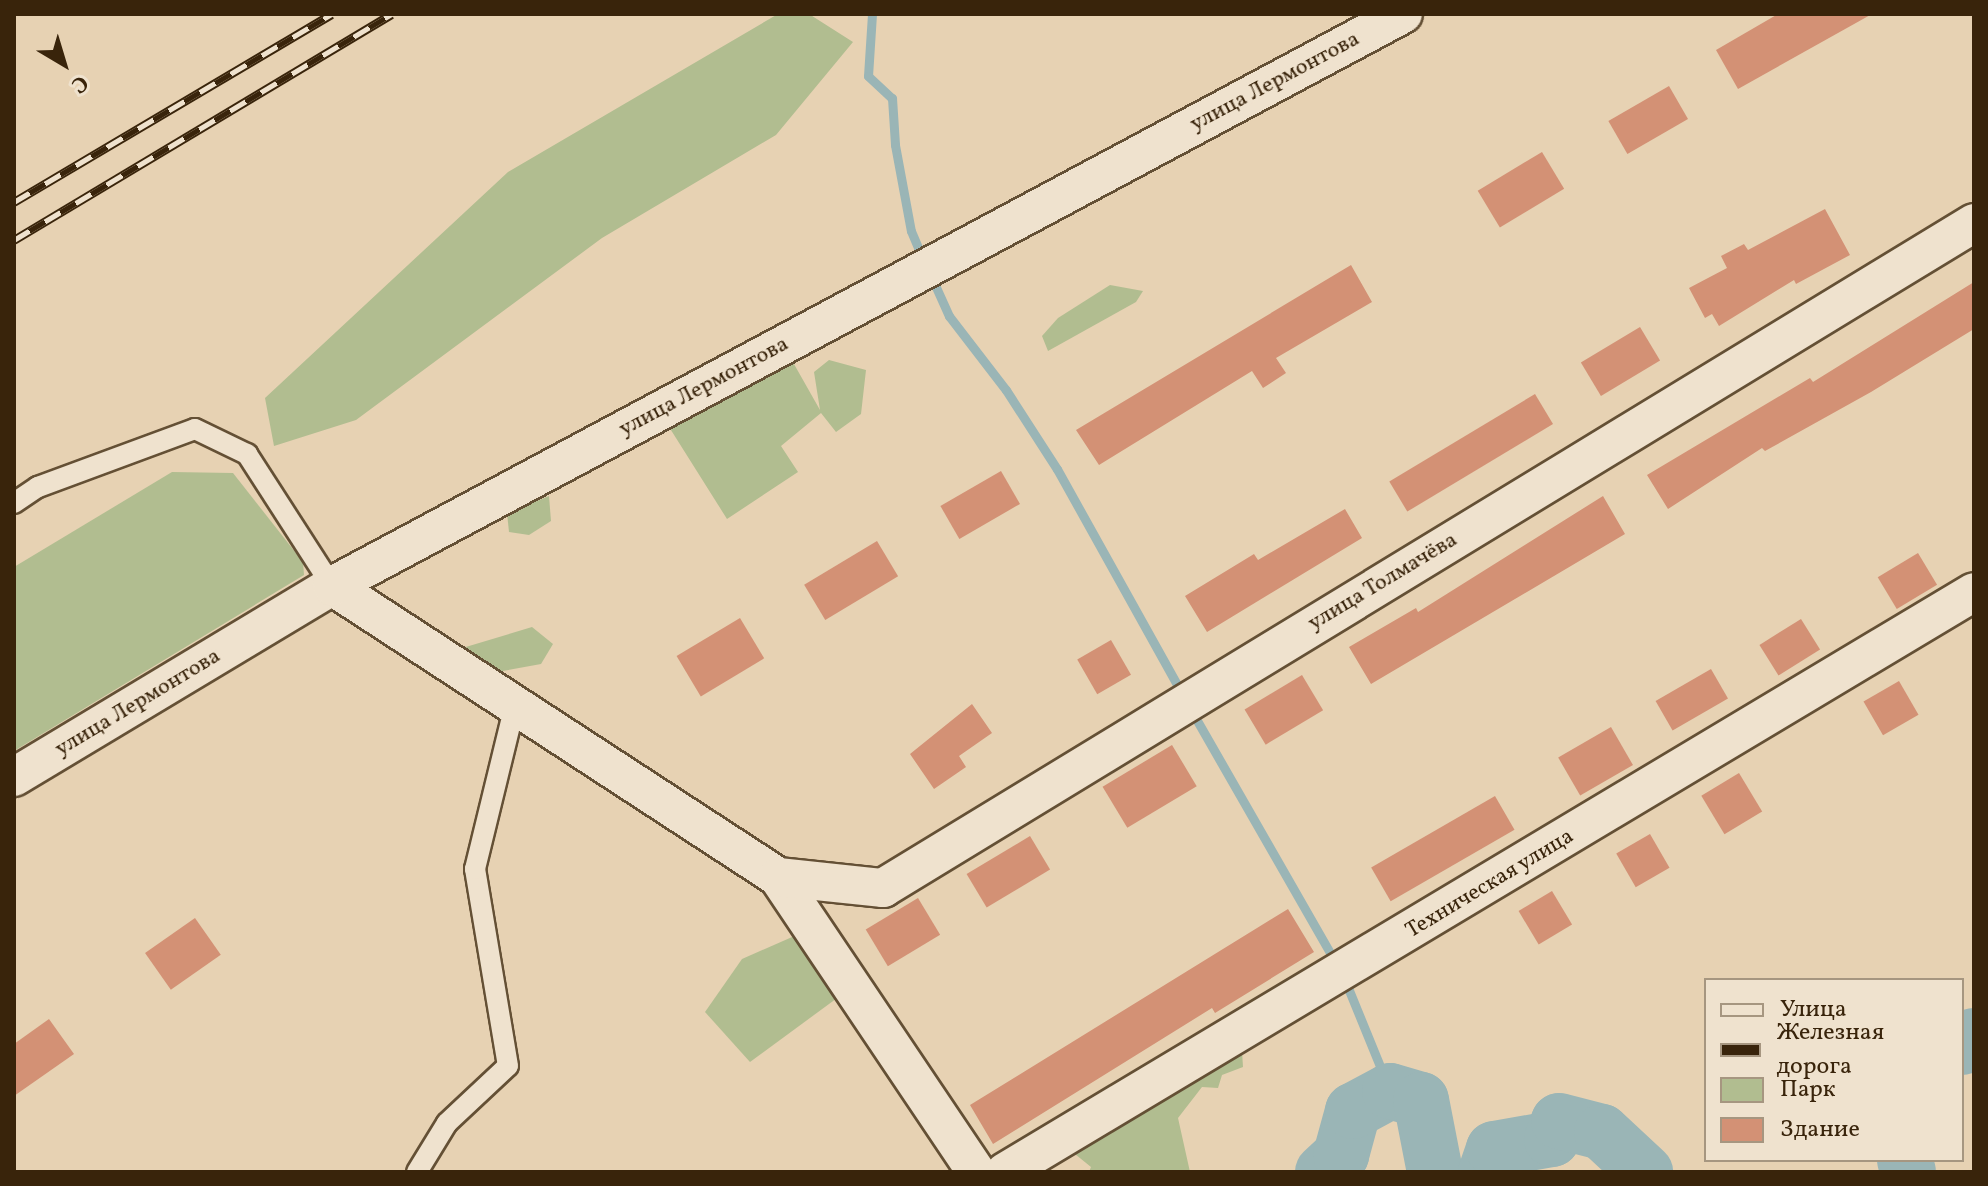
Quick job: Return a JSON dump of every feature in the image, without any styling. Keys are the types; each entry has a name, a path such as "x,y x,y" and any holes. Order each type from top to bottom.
{"street":[{"name":"улица Лермонтова","path":"14,777 332,586 1403,14"},
{"name":"улица Толмачёва","path":"778,877 883,888 1974,223"},
{"path":"332,586 778,877 976,1172"},
{"name":"Техническая улица","path":"1005,1172 1974,592"}],"lane":[{"path":"14,503 38,487 195,429 247,454 332,586"},
{"path":"417,1172 447,1123 508,1066 475,869 515,705"}],"green space":[{"path":"778,14 809,14 853,42 776,135 602,238 356,420 274,446 265,398 508,172"},
{"path":"1110,285 1143,291 1136,302 1048,351 1042,336 1058,318"},
{"path":"790,357 820,410 814,372 829,360 866,370 861,414 836,432 821,413 781,446 798,472 727,519 664,419"},
{"path":"172,472 233,473 303,562 304,575 14,751 14,567"},
{"path":"549,496 551,521 529,535 509,532 507,513"},
{"path":"532,627 553,644 541,664 497,672 459,649"},
{"path":"808,930 844,993 750,1062 705,1012 742,959"},
{"path":"1242,1051 1243,1067 1222,1075 1218,1088 1202,1087 1178,1118 1190,1172 1089,1172 1091,1167 1070,1150"}],"building":[{"path":"1778,14 1872,14 1738,89 1716,50"},
{"path":"1669,86 1688,119 1627,154 1608,121"},
{"path":"1542,152 1564,189 1500,227 1478,191"},
{"path":"1825,209 1850,255 1796,284 1794,280 1719,326 1712,314 1705,318 1689,288 1727,268 1721,256 1744,244 1748,250"},
{"path":"1351,265 1372,302 1276,358 1286,373 1263,388 1252,371 1099,465 1076,430"},
{"path":"1974,282 1974,329 1871,392 1765,451 1762,448 1668,509 1647,475 1810,378 1813,382"},
{"path":"1640,327 1660,360 1601,396 1581,363"},
{"path":"1535,394 1553,424 1407,512 1389,482"},
{"path":"1001,471 1020,504 959,539 940,506"},
{"path":"1603,496 1625,534 1371,684 1349,647 1416,608 1418,612"},
{"path":"1345,509 1362,538 1207,632 1185,596 1254,554 1258,560"},
{"path":"877,541 898,576 825,620 804,585"},
{"path":"1918,553 1937,585 1897,609 1878,577"},
{"path":"740,618 764,658 701,696 677,656"},
{"path":"1801,619 1820,650 1779,675 1759,645"},
{"path":"1111,640 1131,675 1097,694 1077,660"},
{"path":"1711,669 1728,698 1673,730 1656,701"},
{"path":"1302,675 1323,710 1266,745 1245,710"},
{"path":"1899,681 1918,715 1883,735 1863,702"},
{"path":"972,704 992,733 959,756 966,767 934,789 910,754"},
{"path":"1611,727 1633,765 1580,796 1558,758"},
{"path":"1172,745 1197,786 1127,828 1103,787"},
{"path":"1739,773 1762,812 1724,834 1701,796"},
{"path":"1495,796 1514,830 1391,901 1371,868"},
{"path":"1650,834 1670,868 1636,887 1616,853"},
{"path":"1030,836 1050,869 987,908 967,874"},
{"path":"1552,891 1572,924 1539,945 1519,911"},
{"path":"918,898 940,935 888,966 866,929"},
{"path":"1288,909 1314,952 1215,1013 1212,1008 993,1144 970,1105"},
{"path":"195,918 221,955 171,990 145,953"},
{"path":"49,1019 74,1054 14,1096 14,1044"}],"waterway":[{"path":"872,14 868,76 892,98 895,145 911,231 923,259"},
{"path":"931,276 949,316 1006,390 1057,469 1182,694"},
{"path":"1191,710 1337,965"},
{"path":"1344,978 1390,1091"},
{"path":"1964,1045 1974,1036"},
{"path":"1323,1172 1341,1155 1353,1111 1390,1091 1421,1100 1435,1172"},
{"path":"1486,1172 1494,1149 1552,1139 1559,1121 1602,1132 1645,1172"},
{"path":"1906,1162 1908,1172"}],"railway":[{"path":"14,202 332,14"},
{"path":"14,240 392,14"}]}
